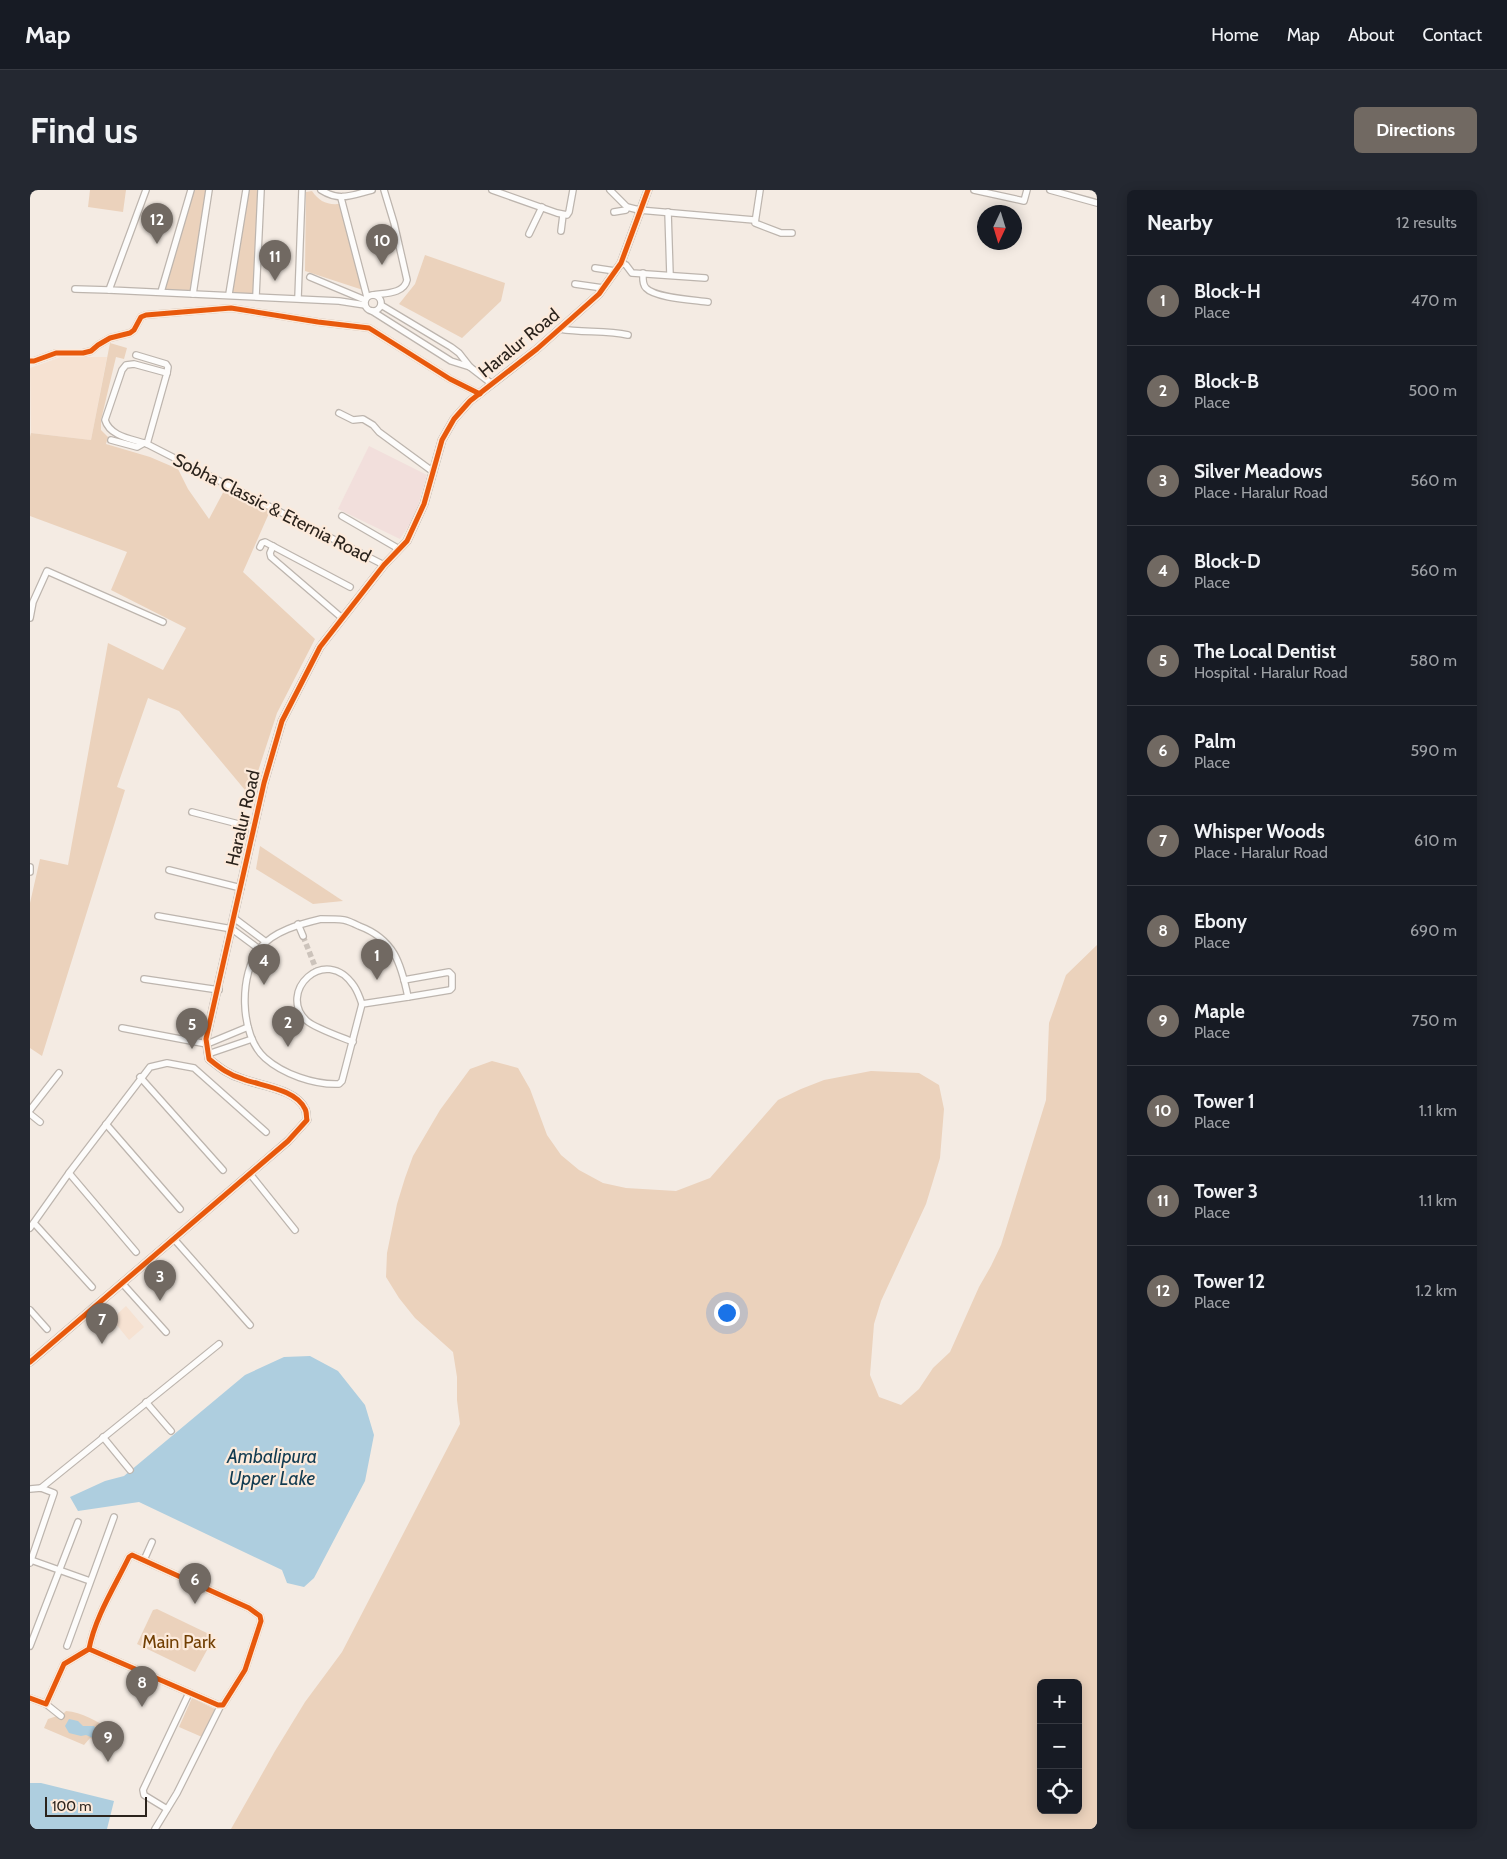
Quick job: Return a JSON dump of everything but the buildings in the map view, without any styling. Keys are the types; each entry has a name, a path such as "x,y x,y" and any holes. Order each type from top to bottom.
{"street":[{"path":"109,290 146,190"},
{"path":"161,292 191,190"},
{"path":"193,294 209,190"},
{"path":"229,294 246,190"},
{"path":"256,296 261,190"},
{"path":"298,298 302,190"},
{"path":"321,190 328,195 341,198 372,190"},
{"path":"310,277 367,299 406,287 407,280 394,223 384,190"},
{"path":"492,190 563,214 570,212 572,190"},
{"path":"610,190 627,207 639,210 754,220"},
{"name":"Haralur Road","path":"208,1054 206,1039 264,783 282,721 320,647 384,565 407,541 424,504 432,471 447,429 470,401 560,329 603,288 621,263 639,210 648,190"},
{"path":"760,190 754,220 755,224 781,233 792,233"},
{"path":"974,190 1024,201 1027,190"},
{"path":"1050,190 1097,203"},
{"path":"341,198 367,299 367,309 451,361 470,367"},
{"path":"529,234 542,207"},
{"path":"614,212 626,210 627,207"},
{"path":"668,212 670,274"},
{"path":"561,231 563,214"},
{"path":"621,263 626,265 632,272 705,278"},
{"path":"595,268 615,271"},
{"path":"642,273 643,284 647,290 659,294 708,302"},
{"path":"575,284 603,288"},
{"path":"75,289 229,294 339,301 380,298 381,305 379,309 372,311"},
{"path":"381,305 451,347 459,353 470,367 492,384"},
{"path":"30,361 56,353 83,353 91,351 110,338 130,333 134,330 141,317 146,315 231,308 369,328 450,379 480,394"},
{"path":"560,329 628,334"},
{"path":"110,440 137,447 146,444 168,367 166,364 136,355"},
{"name":"Sobha Classic & Eternia Road","path":"167,373 130,364 123,367 105,420 114,433 160,450 384,565"},
{"path":"339,413 352,420 361,419 373,424 379,432 432,471"},
{"path":"342,516 399,549"},
{"path":"260,547 264,542 350,587"},
{"path":"273,546 270,553 271,557 342,618"},
{"path":"30,618 33,602 47,571 163,622"},
{"path":"192,812 254,828"},
{"path":"30,867 30,872"},
{"path":"169,870 241,888"},
{"path":"158,916 232,929 259,949"},
{"path":"234,918 266,942"},
{"path":"352,1042 307,1022 298,1004 299,990 304,980 317,970 328,968 349,980 362,1004 342,1081 339,1084 331,1084 300,1077 284,1071 264,1057 252,1039 248,1027 244,1000 246,979 259,949 266,942 298,924 321,919 346,920 368,929 386,942 396,956 408,997"},
{"path":"298,924 303,936"},
{"path":"362,1004 450,990 452,988 452,975 449,972 404,980"},
{"path":"144,979 218,990"},
{"path":"122,1028 207,1044 248,1027"},
{"path":"30,1362 288,1141 307,1120 305,1108 294,1095 224,1071 209,1059 208,1054 252,1039"},
{"path":"92,1288 32,1225 140,1077 150,1067 167,1063 194,1068 266,1132"},
{"path":"30,1110 58,1073"},
{"path":"140,1077 223,1170"},
{"path":"30,1114 40,1122"},
{"path":"106,1124 180,1209"},
{"path":"69,1173 136,1252"},
{"path":"250,1174 295,1230"},
{"path":"174,1239 250,1324"},
{"path":"122,1283 166,1332"},
{"path":"30,1310 47,1329"},
{"path":"41,1488 219,1344"},
{"path":"146,1402 171,1431"},
{"path":"103,1437 130,1470"},
{"path":"30,1489 41,1488 54,1493 31,1561 90,1581"},
{"path":"67,1646 114,1517"},
{"path":"30,1646 78,1522"},
{"path":"144,1560 152,1542"},
{"path":"46,1704 64,1664 88,1649 100,1617 132,1555 249,1608 260,1616 260,1626 245,1670 224,1704 220,1706 167,1809 154,1829"},
{"path":"88,1649 220,1706"},
{"path":"167,1809 144,1795 143,1790 189,1693"},
{"path":"30,1698 46,1704 60,1716"}],"shaded area":[{"path":"61,357 107,357 91,440 31,433 30,368"},
{"path":"369,446 427,475 415,516 400,539 338,509"},
{"path":"126,1306 144,1327 129,1340 112,1319"}],"green space":[{"path":"90,190 126,190 123,212 88,207"},
{"path":"192,190 208,190 192,292 164,290"},
{"path":"247,190 260,190 255,294 230,293"},
{"path":"312,191 323,202 339,204 363,290 305,271 306,192"},
{"path":"425,255 505,283 501,301 462,338 399,304 415,284"},
{"path":"110,343 127,348 124,359 116,357 101,420 101,430 108,437 106,444 150,457 178,469 188,489 209,519 226,487 270,511 243,572 315,639 277,713 250,796 179,711 148,698 117,787 125,790 42,1056 30,1048 30,903 40,859 68,865 108,643 163,670 186,628 111,590 127,552 30,516 31,433 91,440"},
{"path":"260,846 343,901 313,904 256,869"},
{"path":"1097,945 1097,1829 231,1829 305,1702 342,1652 460,1424 457,1377 453,1352 415,1318 399,1298 386,1277 387,1253 397,1204 413,1156 440,1110 470,1069 492,1061 518,1068 530,1089 547,1135 561,1155 579,1170 603,1183 626,1188 676,1191 710,1178 778,1100 801,1089 824,1080 871,1071 919,1073 939,1085 944,1109 940,1158 926,1204 881,1301 874,1324 870,1375 879,1397 901,1405 919,1389 933,1368 950,1352 979,1287 1001,1245 1046,1100 1049,1023 1066,975"},
{"name":"Main Park","path":"157,1609 211,1635 213,1639 195,1672 137,1644 153,1610"},
{"path":"192,1698 215,1709 202,1737 179,1727"},
{"path":"66,1711 84,1715 111,1729 108,1740 103,1744 90,1738 84,1745 44,1728 48,1719 63,1714"}],"water":[{"name":"Ambalipura Upper Lake","path":"310,1356 338,1371 365,1405 374,1435 365,1481 314,1578 304,1587 287,1583 282,1570 139,1502 78,1511 70,1497 105,1481 124,1476 245,1375 284,1357"},
{"path":"69,1719 78,1721 83,1726 94,1726 97,1730 95,1739 86,1735 81,1736 69,1733 65,1726"},
{"path":"30,1783 41,1783 114,1801 107,1829 30,1829"}],"tunnel":[{"path":"303,936 316,969"}],"cycle path":[{"path":"30,1362 288,1141 307,1120 305,1109 294,1097 277,1089 233,1075 209,1059 206,1039 264,783 282,721 320,647 384,565 407,541 424,504 442,440 454,419 470,401 537,349 599,294 621,263 648,190"},
{"path":"30,361 56,353 83,353 91,351 110,338 130,333 134,330 141,317 146,315 231,308 369,328 450,379 480,394"},
{"path":"30,1698 46,1704 64,1664 89,1649 96,1625 106,1602 129,1557 132,1555 249,1608 260,1616 261,1621 245,1670 223,1705 218,1705 89,1649"}],"place":[{"name":"Tower 12","path":"157,244"},
{"name":"Tower 1","path":"382,265"},
{"name":"Tower 3","path":"275,281"},
{"name":"Block-H","path":"377,980"},
{"name":"Block-D","path":"264,985"},
{"name":"Block-B","path":"288,1047"},
{"name":"The Local Dentist","path":"192,1049"},
{"name":"Silver Meadows","path":"160,1301"},
{"name":"Whisper Woods","path":"102,1344"},
{"name":"Palm","path":"195,1604"},
{"name":"Ebony","path":"142,1707"},
{"name":"Maple","path":"108,1762"}]}
